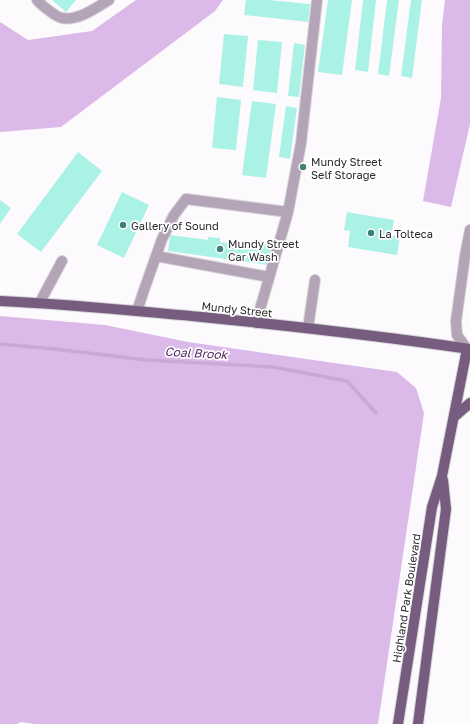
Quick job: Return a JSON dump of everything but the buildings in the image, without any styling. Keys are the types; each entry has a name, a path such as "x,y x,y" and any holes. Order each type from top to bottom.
{"main road":[{"name":"Mundy Street","path":"0,301 40,302 137,311 469,346"},
{"name":"Highland Park Boulevard","path":"398,724 432,506 442,476 469,346"},
{"path":"454,417 470,403"},
{"name":"Highland Park Boulevard","path":"418,724 446,509 442,476"}],"lane":[{"path":"36,0 61,18 73,18 84,14 109,0"},
{"path":"256,323 288,212 301,143 317,0"},
{"path":"137,311 162,239 174,215 186,199 288,212"},
{"path":"469,346 457,335 456,321 470,230"},
{"path":"156,256 269,277"},
{"path":"40,302 62,261"},
{"path":"308,328 315,280"}],"shaded area":[{"path":"136,0 223,0 215,11 61,127 0,132 0,22 28,40 92,31"},
{"path":"445,0 470,0 470,124 451,207 423,201 441,98 442,25"},
{"path":"0,316 105,325 188,342 397,372 416,388 424,413 378,724 35,724 21,722 17,724 0,724"}],"waterway":[{"name":"Coal Brook","path":"0,344 147,360 273,367 347,381 376,413"}],"place":[{"name":"Mundy Street Self Storage","path":"303,167"},
{"name":"Gallery of Sound","path":"123,225"},
{"name":"La Tolteca","path":"371,233"},
{"name":"Mundy Street Car Wash","path":"220,249"}]}
